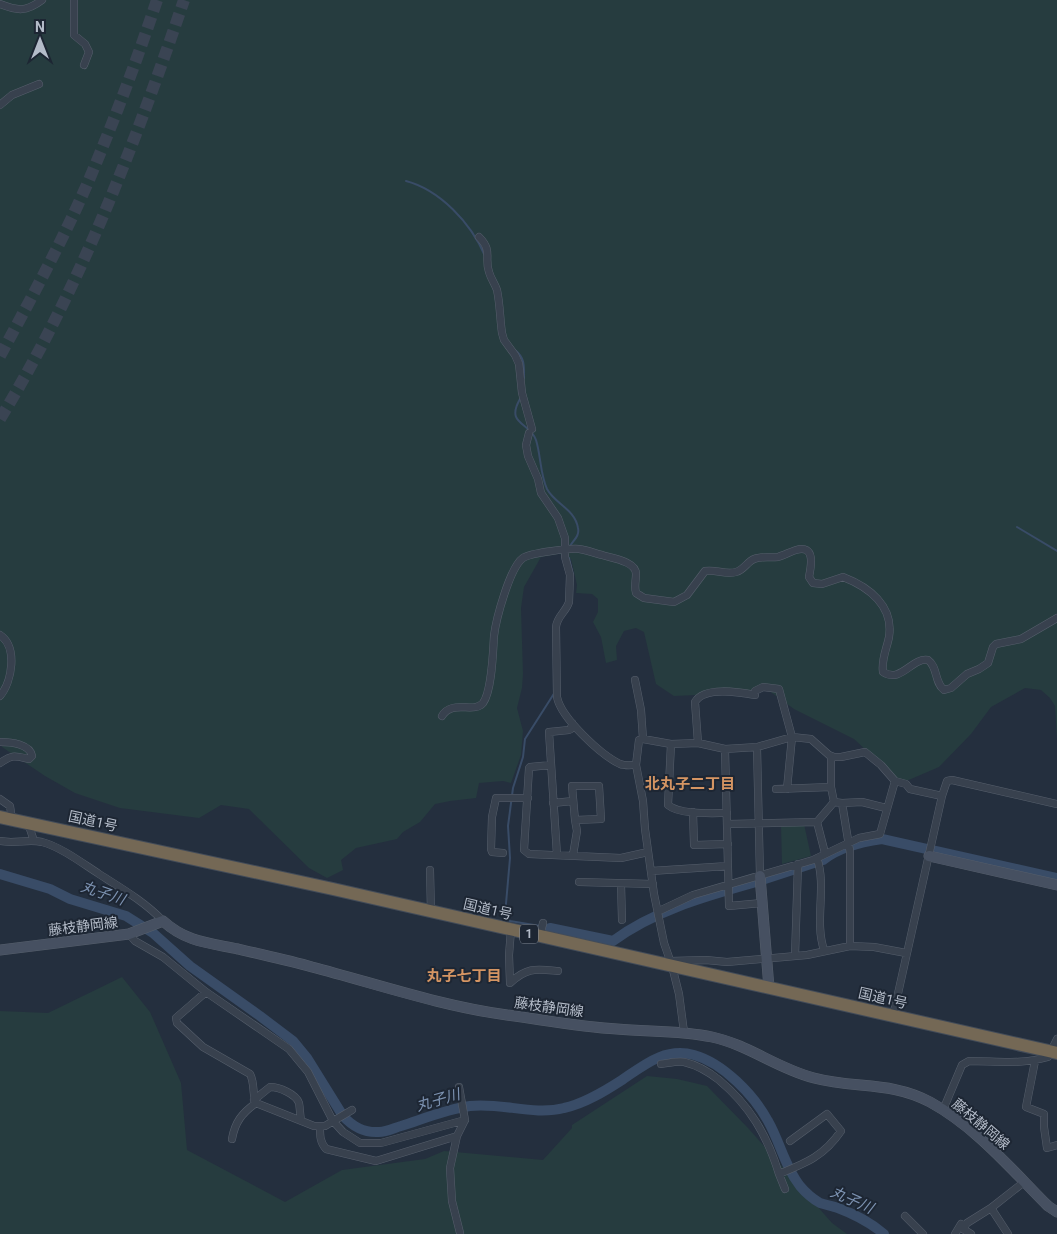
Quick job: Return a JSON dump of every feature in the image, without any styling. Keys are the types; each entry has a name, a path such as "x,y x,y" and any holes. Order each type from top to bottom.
{"highway":[{"name":"国道1号","path":"6,818 511,930 541,930 769,988 1054,1052"}],"main road":[{"path":"930,851 1057,885"},
{"path":"760,876 769,988"},
{"name":"藤枝静岡線","path":"0,950 132,933 159,923 198,941 310,966 485,1012 595,1027 684,1032 734,1043 787,1069 816,1079 854,1085 901,1089 930,1102 975,1133 1048,1206 1057,1212"}],"street":[{"path":"0,4 17,10 33,7 42,0"},
{"path":"74,0 74,36 85,44 89,52 84,65"},
{"path":"0,105 12,95 39,84"},
{"path":"479,237 486,244 488,252 487,265 497,289 504,340 516,355 520,364 522,393 531,431 526,445 528,456 538,479 541,492 558,518 566,542 564,551 570,571 570,596 568,606 557,621 556,627 558,706 589,741 622,765 636,765"},
{"path":"442,716 444,711 452,707 479,706 484,701 492,667 496,623 511,577 520,561 525,556 531,554 582,550 630,564 636,572 634,585 636,593 644,598 668,602 679,600 687,595 705,572 713,571 723,574 738,572 756,558 779,556 796,550 805,550 811,556 810,578 813,583 822,584 843,577 873,594 883,605 890,622 883,672 888,675 899,673 908,670 921,660 928,660 934,665 938,682 944,690 951,688 967,674 979,670 988,663 996,644 1021,639 1057,618"},
{"path":"0,635 8,642 10,661 8,680 0,696"},
{"path":"635,680 641,710 643,739"},
{"path":"698,743 695,702 698,696 721,692 755,695 755,691 763,687 779,689 792,737 787,789"},
{"path":"557,855 549,732 570,730 572,723"},
{"path":"684,1032 679,994 664,943 648,852 643,801 636,765 639,740 671,744 698,743 725,749 757,747 792,737 811,739 831,756 841,758 865,752 882,765 895,781 906,784 910,789 942,796"},
{"path":"0,742 14,743 29,750 32,754 29,759 12,756 0,763"},
{"path":"671,744 668,803 673,809 693,812 727,813"},
{"path":"757,747 760,876"},
{"path":"725,749 729,906 762,903"},
{"path":"831,756 831,787 834,802"},
{"path":"551,765 529,768 524,850 529,854 621,858 648,852"},
{"path":"893,1016 906,952 946,783 952,780 1057,804"},
{"path":"660,914 693,895 729,888 798,864 818,861 824,853 849,846 859,838 880,834 895,781"},
{"path":"573,855 577,831 575,820 572,786 599,786 601,819 575,820"},
{"path":"776,789 831,787"},
{"path":"503,853 492,852 491,849 492,817 496,798 528,798"},
{"path":"0,799 10,806 6,818"},
{"path":"553,803 573,802"},
{"path":"727,824 817,822 834,802"},
{"path":"834,802 842,804 857,802 886,808"},
{"path":"842,804 849,846 850,946"},
{"path":"693,812 694,845 728,844"},
{"path":"817,822 824,853"},
{"path":"28,823 34,841"},
{"path":"0,841 34,841 48,844 78,860 138,900 159,923"},
{"path":"818,861 822,875 821,932 824,950"},
{"path":"795,956 798,864"},
{"path":"651,871 728,866"},
{"path":"430,870 431,912"},
{"path":"579,882 653,884"},
{"path":"621,884 622,920"},
{"path":"511,930 509,956 510,983 520,974 533,969 558,971"},
{"path":"132,933 135,941 163,957 206,992 289,1049 308,1072 334,1121 351,1138 360,1143 381,1144 465,1119"},
{"path":"671,963 706,960 727,962 795,956 850,946 874,947 906,952"},
{"path":"206,992 176,1018 177,1023 203,1047 250,1074 253,1080 255,1102"},
{"path":"943,1110 962,1066 969,1061 1020,1063 1035,1061 1048,1057 1054,1052 1057,1039"},
{"path":"1035,1061 1026,1108 1044,1114 1047,1148 1057,1145"},
{"path":"661,1064 684,1062 695,1065 713,1076 742,1101 773,1154 785,1189"},
{"path":"232,1139 234,1128 240,1117 270,1087 279,1088 296,1098 299,1102 301,1120"},
{"path":"459,1087 460,1101 465,1119 457,1136 450,1168 452,1201 460,1233"},
{"path":"255,1102 320,1127 351,1111"},
{"path":"780,1174 822,1154 841,1131 827,1114 790,1141"},
{"path":"320,1127 320,1138 326,1149 376,1161 457,1136"},
{"path":"965,1227 1024,1182"},
{"path":"992,1208 1008,1234"},
{"path":"904,1216 923,1234"},
{"path":"955,1234 961,1224 965,1227"},
{"path":"965,1227 963,1229 971,1234"}],"green space":[{"path":"0,0 1057,0 1057,740 1055,706 1050,698 1041,690 1025,688 991,707 971,734 939,767 904,782 897,779 854,739 794,709 761,685 749,691 718,688 696,695 674,696 656,684 644,632 636,628 624,631 616,646 617,660 606,663 601,637 593,622 598,612 598,599 592,594 576,593 577,585 571,559 559,554 541,557 524,587 521,608 523,674 517,708 523,731 521,755 511,783 503,781 479,783 476,798 435,804 420,822 403,832 397,839 356,848 341,860 343,870 327,878 309,868 249,809 221,805 199,818 120,808 75,793 45,776 2,747 0,738"},
{"path":"804,824 811,856 782,864 781,826"},
{"path":"122,977 150,1012 181,1083 187,1150 285,1202 342,1170 425,1159 444,1151 543,1160 572,1128 572,1125 647,1076 677,1079 707,1086 748,1128 832,1223 847,1234 0,1234 0,1011 48,1013"}],"waterway":[{"path":"406,181 419,185 431,192 453,210 472,232 485,256"},
{"path":"515,350 522,359 524,378"},
{"path":"520,399 515,414 517,419 533,434 536,440 547,489 569,511 576,521 578,534 569,548"},
{"path":"1017,527 1057,551"},
{"path":"569,558 573,575"},
{"path":"540,926 510,921 505,915 510,858 508,826 513,788 523,757 525,739 555,692"},
{"path":"765,879 823,860 829,855 851,846 882,839 1057,878"},
{"name":"丸子川","path":"0,874 50,889 70,899 126,916 153,933 190,966 293,1041 307,1058 343,1116 359,1128 374,1132 385,1131 444,1112 470,1106 482,1105 529,1110 564,1108 594,1097 647,1063 664,1055 674,1053 694,1055 716,1065 737,1081 755,1101 772,1129 790,1171 807,1193 820,1203 838,1208 862,1219 884,1234"},
{"path":"550,928 613,941 629,930 664,912 756,882"},
{"path":"545,927 550,928"}],"tunnel":[{"path":"0,356 49,264 84,192 119,106 157,0"},
{"path":"0,419 56,319 104,214 146,108 184,0"}],"district":[{"name":"北丸子二丁目","path":"690,784"},
{"name":"丸子七丁目","path":"464,976"}]}
